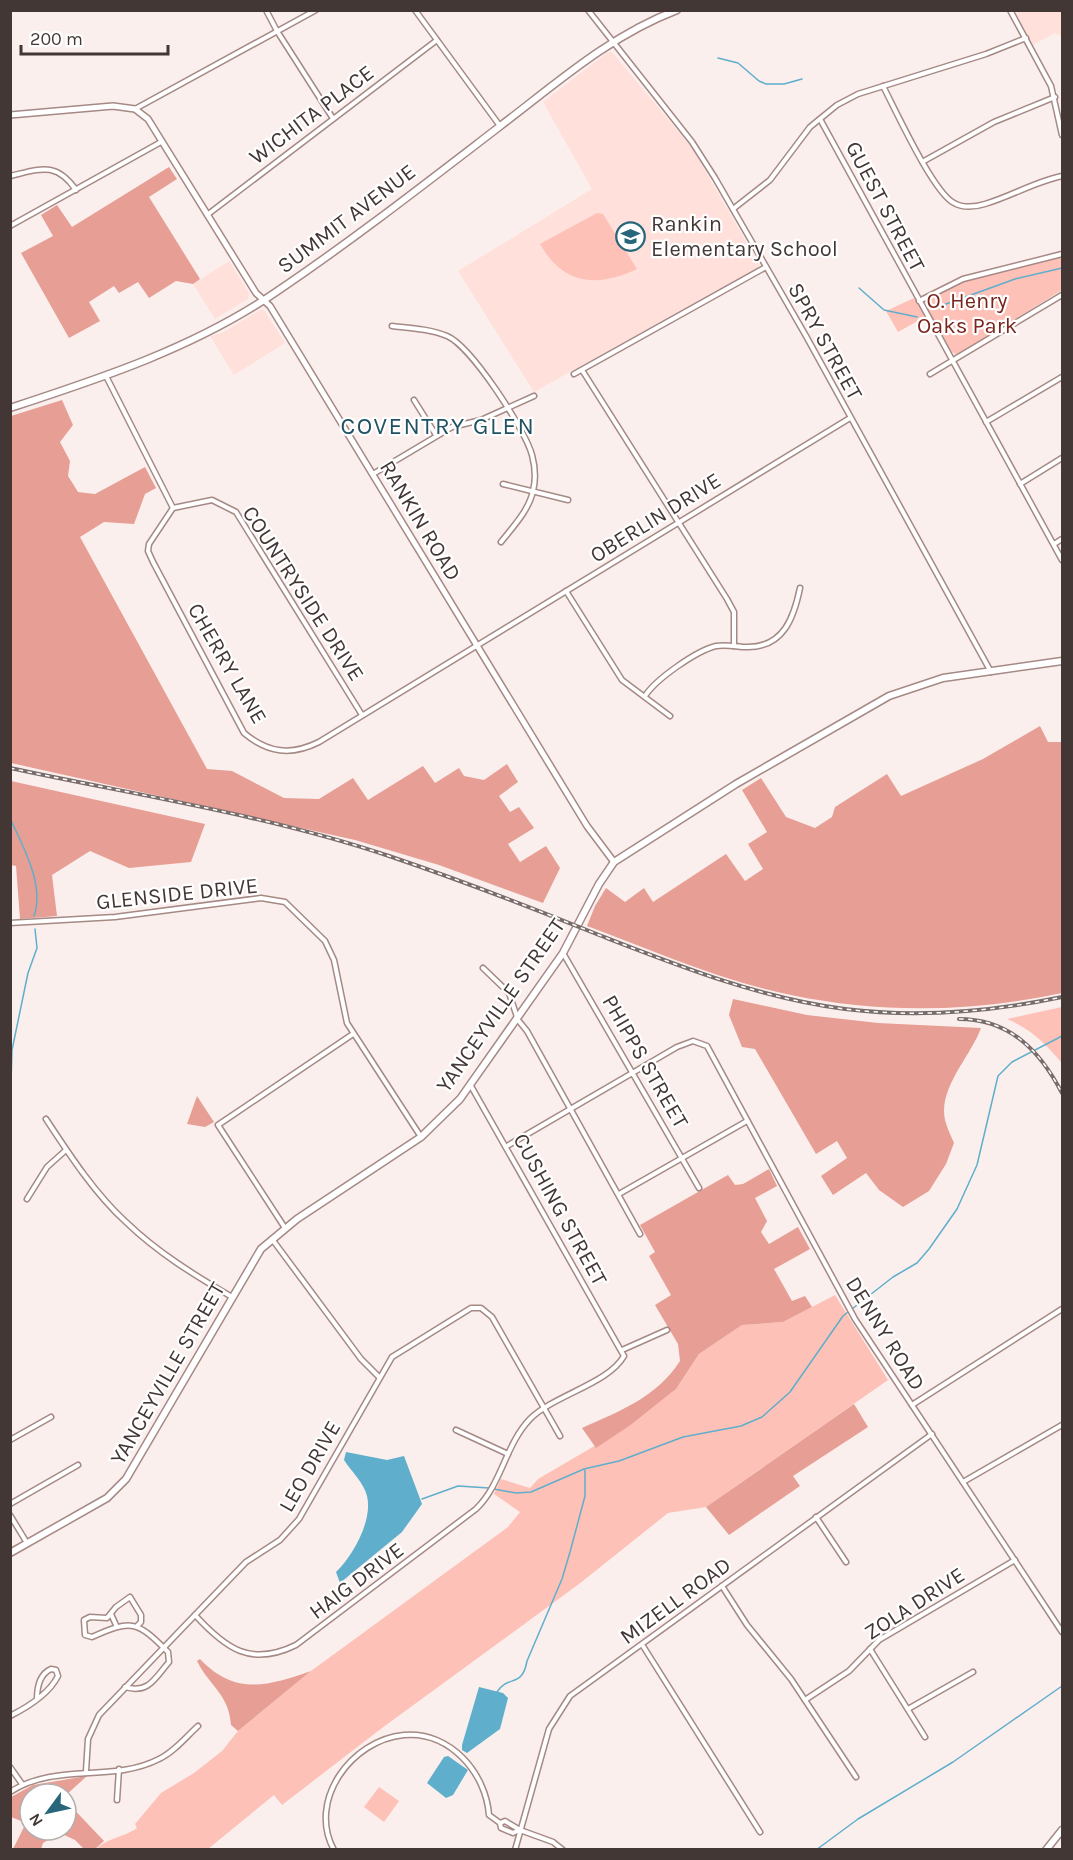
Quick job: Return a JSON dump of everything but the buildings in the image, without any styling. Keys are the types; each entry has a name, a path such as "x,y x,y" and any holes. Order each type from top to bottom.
{"main road":[{"name":"SUMMIT AVENUE","path":"10,408 106,376 210,330 264,300 612,42 648,22 677,10"},
{"name":"YANCEYVILLE STREET","path":"10,1553 107,1498 126,1479 261,1249 285,1228 421,1137 471,1086 563,953 599,884 614,862 728,790 867,707 908,688 943,678 991,673 1062,661"},
{"path":"1046,1850 1062,1830"}],"street":[{"path":"267,10 277,31 332,117"},
{"path":"10,115 113,106 135,109 316,10"},
{"path":"415,10 500,126"},
{"name":"SPRY STREET","path":"588,10 692,142 733,209 991,673"},
{"path":"1010,10 1055,97 1062,135"},
{"path":"733,209 770,180 810,127 858,94 986,54 1026,38"},
{"name":"WICHITA PLACE","path":"207,215 332,117 437,40"},
{"path":"883,86 924,162 946,198 954,203 969,207 985,204 1040,181 1062,176"},
{"path":"924,162 994,122 1055,97"},
{"name":"RANKIN ROAD","path":"135,109 148,118 256,293 264,300 374,474 587,826 614,862"},
{"name":"GUEST STREET","path":"820,119 1062,560"},
{"path":"10,226 161,142"},
{"path":"10,176 46,168 63,174 76,190"},
{"path":"920,301 976,274 1062,254"},
{"path":"574,374 766,267"},
{"path":"930,374 1062,295"},
{"path":"392,326 425,330 447,336 460,344 473,357 531,453 535,469 533,492 523,513 501,542"},
{"path":"582,370 734,612 734,646"},
{"path":"106,376 173,508"},
{"path":"986,422 1062,377"},
{"path":"374,474 452,427 481,420 534,396"},
{"path":"414,400 436,435"},
{"name":"OBERLIN DRIVE","path":"478,645 850,418"},
{"path":"1020,484 1062,458"},
{"path":"502,484 568,500"},
{"name":"COUNTRYSIDE DRIVE","path":"173,508 212,500 236,512 362,715"},
{"name":"CHERRY LANE","path":"173,508 152,537 148,551 244,733 266,748 296,751 319,742 478,645"},
{"path":"1054,544 1062,539"},
{"path":"645,696 657,681 715,646 750,647 764,644 781,634 795,614 800,588"},
{"path":"566,591 622,680 670,716"},
{"name":"GLENSIDE DRIVE","path":"10,923 115,917 261,898 285,902 319,932 330,949 343,1012 353,1034 421,1137"},
{"name":"PHIPPS STREET","path":"563,953 634,1072 699,1188"},
{"path":"483,968 509,993 518,1020 527,1031 640,1234"},
{"path":"285,1228 218,1125 353,1034"},
{"name":"DENNY ROAD","path":"634,1072 686,1042 700,1042 711,1052 843,1298 1062,1632"},
{"path":"507,1146 634,1072"},
{"name":"CUSHING STREET","path":"471,1086 621,1350"},
{"path":"46,1119 66,1150 126,1222 189,1272 232,1297"},
{"path":"619,1194 747,1120"},
{"path":"27,1199 47,1167 66,1150"},
{"path":"272,1239 361,1359 379,1377"},
{"name":"LEO DRIVE","path":"87,1771 87,1748 92,1727 103,1709 246,1562 280,1540 299,1519 392,1357 471,1308 481,1308 492,1317 560,1436"},
{"path":"912,1405 1062,1309"},
{"path":"621,1350 667,1330"},
{"name":"HAIG DRIVE","path":"195,1615 229,1647 247,1654 266,1655 296,1645 476,1509 488,1498 521,1428 544,1408 610,1371 624,1356 621,1350"},
{"path":"10,1440 51,1417"},
{"path":"963,1482 1062,1425"},
{"path":"456,1430 508,1454"},
{"name":"MIZELL ROAD","path":"515,1850 549,1729 558,1712 580,1687 643,1646 932,1434"},
{"path":"10,1504 78,1465"},
{"path":"10,1515 27,1544"},
{"path":"816,1517 846,1562"},
{"name":"ZOLA DRIVE","path":"805,1700 849,1671 870,1649 890,1634 1015,1560"},
{"path":"722,1586 747,1624 805,1700 856,1777"},
{"path":"124,1687 136,1690 145,1688 169,1662 168,1652 137,1626 116,1625 92,1637 85,1635 84,1620 90,1617 107,1618 116,1607 130,1597 141,1615 141,1622 137,1626"},
{"path":"111,1614 116,1625"},
{"path":"643,1646 760,1832"},
{"path":"870,1649 924,1737"},
{"path":"10,1716 37,1699 53,1687 58,1676 56,1670 51,1669 45,1672 37,1687 37,1699"},
{"path":"908,1709 973,1672"},
{"path":"28,1782 44,1776 147,1765 161,1759 198,1726"},
{"path":"334,1850 324,1816 329,1791 354,1759 373,1745 404,1735 435,1740 464,1757 481,1785 488,1803 489,1815 500,1823 501,1827 513,1833 520,1830"},
{"path":"10,1767 21,1782"},
{"path":"117,1800 119,1769"},
{"path":"500,1823 505,1821 520,1830 553,1842 563,1850"}],"shaded area":[{"path":"1015,11 1062,11 1062,36 1055,33 1033,45"},
{"name":"Rankin Elementary School","path":"608,52 612,52 692,148 759,264 758,267 534,392 458,271 592,189 543,102"},
{"path":"169,167 177,179 149,197 200,279 193,284 176,281 149,298 138,282 119,293 114,286 89,302 100,321 69,338 21,253 53,236 41,215 57,205 72,227"},
{"path":"229,261 249,293 248,299 215,319 193,284"},
{"path":"260,310 264,310 285,343 234,375 210,336 222,333"},
{"path":"62,400 73,425 60,442 70,461 68,476 78,492 95,494 145,467 156,488 145,494 134,524 104,522 80,537 207,769 232,771 284,798 319,799 353,778 368,800 423,766 435,783 459,768 464,776 484,780 507,764 518,782 499,796 510,812 519,807 534,828 508,844 520,862 546,846 560,868 543,903 439,865 355,840 11,763 11,416"},
{"path":"1040,726 1048,742 1062,742 1062,993 961,1007 893,1008 825,1001 739,982 587,926 606,888 625,902 644,888 653,902 726,854 745,881 763,869 748,844 767,832 742,790 761,778 786,817 815,828 832,817 835,807 887,774 901,796 983,759"},
{"path":"11,781 205,824 191,862 129,868 90,851 52,875 57,916 20,919 16,866 11,865"},
{"path":"733,999 807,1015 878,1023 981,1028 946,1096 945,1120 954,1143 946,1164 929,1191 903,1207 879,1190 866,1173 833,1195 821,1176 847,1158 837,1141 816,1154 755,1049 742,1047 729,1015"},
{"path":"197,1096 214,1122 205,1127 187,1124"},
{"path":"769,1169 777,1186 755,1198 767,1221 761,1232 769,1244 798,1227 810,1249 774,1269 792,1301 805,1296 812,1307 783,1322 742,1325 699,1354 676,1389 632,1424 596,1448 582,1428 624,1409 649,1394 671,1374 680,1361 678,1344 655,1305 671,1295 649,1256 655,1252 640,1225 728,1175 735,1185 743,1184"},
{"path":"854,1404 868,1427 793,1476 800,1486 729,1535 706,1507"},
{"path":"200,1659 226,1679 239,1683 266,1684 311,1671 238,1731 231,1725 223,1698 197,1661"},
{"path":"87,1776 78,1784 78,1782 51,1782"},
{"path":"18,1793 18,1820 11,1817 11,1797"},
{"path":"78,1814 104,1841 95,1849 84,1849 77,1842"},
{"path":"18,1839 18,1842 45,1842 41,1849 13,1849"}],"green space":[{"path":"597,213 603,214 637,269 608,279 582,279 559,268 549,258 540,244"},
{"name":"O. Henry Oaks Park","path":"1062,257 1062,290 957,355 952,352 930,314 898,332 886,311 914,298 918,305 967,280"},
{"path":"1062,1007 1061,1062 1036,1037 1007,1019"},
{"path":"835,1295 888,1380 706,1507 668,1513 579,1584 382,1728 282,1805 274,1795 208,1849 95,1850 137,1828 135,1824 161,1793 194,1773 222,1751 238,1731 311,1671 508,1527 520,1512 494,1494 501,1479 530,1488 538,1479 632,1424 676,1389 699,1354 742,1325 783,1322"},
{"path":"379,1787 399,1801 384,1822 364,1807"}],"water":[{"path":"346,1452 387,1460 404,1456 422,1504 402,1532 340,1583 336,1572 349,1557 360,1537 368,1506 363,1486 344,1460"},
{"path":"479,1687 503,1693 508,1698 500,1729 467,1753 462,1750 462,1745"},
{"path":"448,1756 468,1770 453,1795 446,1798 427,1783 444,1757"}],"waterway":[{"path":"718,58 738,63 759,81 766,84 784,84 802,79"},
{"path":"935,308 1015,279 1062,268"},
{"path":"859,288 884,310 917,317"},
{"path":"10,818 35,879 37,904 34,916"},
{"path":"10,1117 12,1050 28,973 37,948 35,929"},
{"path":"494,1489 516,1493 531,1492 584,1469 619,1461 683,1437 741,1426 762,1417 790,1392 843,1316 893,1277 917,1263 929,1249 957,1209 977,1165 998,1076 1012,1062 1062,1036"},
{"path":"497,1692 501,1687 522,1675 525,1670 562,1579 585,1496 585,1470"},
{"path":"422,1499 458,1486 489,1488"},
{"path":"816,1850 858,1819 953,1762 1062,1686"}],"railway":[{"path":"10,768 249,817 343,842 468,884 720,980 813,1004 872,1012 927,1013 981,1010 1062,997"},
{"path":"959,1019 977,1020 994,1025 1021,1040 1044,1064 1062,1093"}],"place":[{"name":"Rankin Elementary School","path":"630,236"}],"district":[{"name":"COVENTRY GLEN","path":"438,426"}]}
